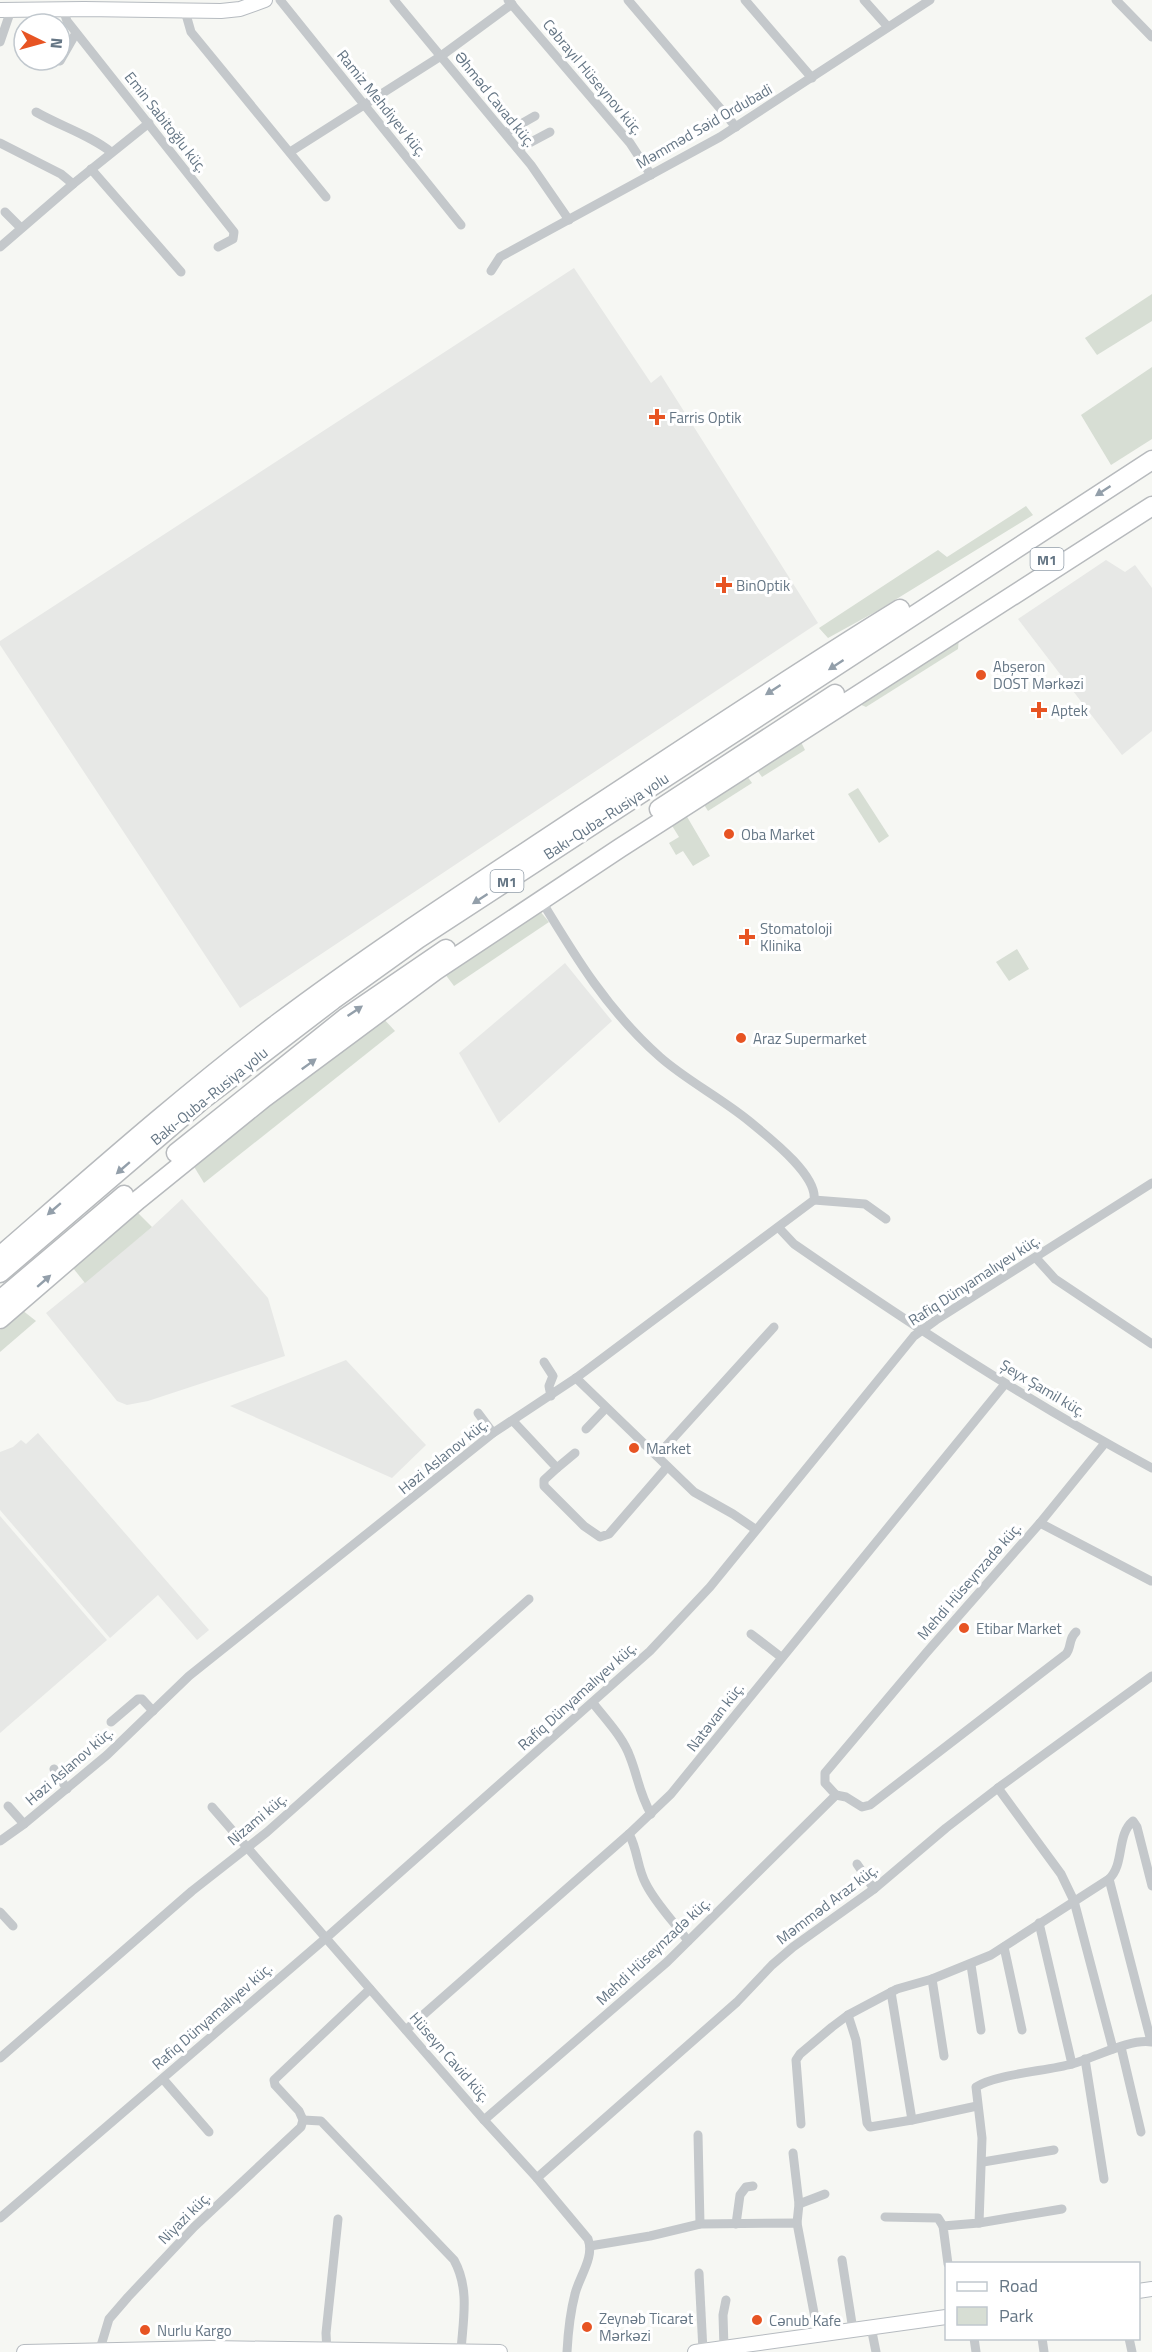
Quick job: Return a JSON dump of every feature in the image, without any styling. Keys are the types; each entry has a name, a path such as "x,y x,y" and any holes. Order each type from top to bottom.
{"highway":[{"name":"Bakı-Quba-Rusiya yolu","path":"0,1273 201,1101 342,993 418,939 1152,460"},
{"name":"Bakı-Quba-Rusiya yolu","path":"0,1300 222,1114 345,1018 736,757 1152,492"},
{"path":"0,1319 138,1200 264,1098 435,971 541,900 1152,506"},
{"path":"0,1256 109,1161 267,1032 413,927 822,657 968,567 1043,529"}],"main road":[{"path":"6,10 233,10 265,0"},
{"path":"699,2351 945,2317"},
{"path":"24,2352 100,2349 500,2352"}],"street":[{"name":"Ramiz Mehdiyev küç.","path":"280,0 460,225"},
{"name":"Əhməd Cavad küç.","path":"394,0 518,149 554,196 569,220"},
{"path":"628,0 736,127"},
{"path":"745,0 812,78"},
{"path":"864,0 888,27"},
{"name":"Məmməd Səid Ordubadi","path":"492,271 500,257 651,176 736,127 930,0"},
{"path":"1116,0 1152,37"},
{"path":"290,152 441,56 510,2"},
{"name":"Cəbrayıl Hüseynov küç.","path":"510,2 630,143 651,176"},
{"name":"Emin Sabitoğlu küç.","path":"63,9 67,21 76,33 234,232 233,239 218,247"},
{"path":"0,42 6,10"},
{"path":"185,11 191,32 326,197"},
{"path":"72,40 76,33"},
{"path":"36,112 111,152"},
{"path":"505,133 535,116"},
{"path":"1,246 111,152 149,123"},
{"path":"518,149 550,132"},
{"path":"0,144 61,174 73,184"},
{"path":"91,169 181,272"},
{"path":"5,212 21,228"},
{"path":"541,900 581,966 615,1011 662,1058 725,1102 771,1139 804,1173 813,1186 814,1200 865,1203 886,1219"},
{"name":"Rafiq Dünyamalıyev küç.","path":"0,2218 326,1938 593,1703 676,1625 710,1587 755,1529 920,1331 1152,1183"},
{"name":"Həzi Aslanov küç.","path":"0,1841 107,1755 219,1652 494,1433 576,1378 814,1200"},
{"name":"Şeyx Şamil küç.","path":"779,1228 794,1244 920,1331 1005,1384 1152,1468"},
{"path":"1036,1258 1055,1279 1152,1344"},
{"path":"657,1456 774,1327"},
{"path":"544,1362 553,1376 549,1386 551,1396"},
{"path":"576,1378 702,1498 733,1514 755,1529"},
{"name":"Natəvan küç.","path":"406,2030 651,1814 693,1769 781,1657 1005,1384"},
{"path":"586,1429 606,1408"},
{"path":"478,1413 494,1433"},
{"path":"513,1421 556,1468"},
{"name":"Mehdi Hüseynzadə küç.","path":"484,2120 667,1962 836,1795 825,1783 825,1773 1106,1443"},
{"path":"575,1453 544,1480 544,1486 584,1526 600,1537 609,1534 667,1467"},
{"path":"1040,1523 1151,1581"},
{"name":"Nizami küç.","path":"0,2058 192,1891 247,1848 529,1599"},
{"path":"836,1795 846,1797 862,1807 870,1805 1066,1654 1069,1650 1071,1636 1076,1632"},
{"path":"751,1634 781,1657"},
{"name":"Məmməd Araz küç.","path":"537,2178 729,2009 772,1965 874,1889 946,1827 1152,1676"},
{"path":"111,1722 138,1699 141,1699 153,1711"},
{"path":"593,1703 630,1756 639,1789 651,1814"},
{"path":"54,1769 67,1789"},
{"path":"998,1788 1061,1874 1074,1901 1141,2132"},
{"path":"8,1806 24,1824"},
{"name":"Hüseyn Cavid küç.","path":"212,1807 537,2178 588,2239 590,2246"},
{"path":"801,2124 796,2060 800,2054 848,2015 891,1992 971,1965 1004,1947 1108,1879 1115,1873 1123,1836 1133,1821 1137,1827 1152,1886"},
{"path":"629,1834 635,1845 641,1874 647,1886 688,1941"},
{"path":"857,1864 874,1889"},
{"path":"979,2223 982,2138 975,2093 979,2085 1072,2064 1117,2048 1152,2042 1108,1879"},
{"path":"0,1912 13,1926"},
{"path":"1039,1923 1072,2064"},
{"path":"1004,1947 1023,2030"},
{"path":"971,1965 981,2030"},
{"path":"932,1979 944,2056"},
{"path":"370,1989 274,2080 275,2085 299,2111 303,2120 321,2121 454,2260 462,2274 465,2288 453,2351"},
{"path":"891,1992 912,2120"},
{"path":"848,2015 856,2040 867,2123 870,2127 977,2106"},
{"path":"1085,2059 1104,2179"},
{"path":"163,2079 209,2132"},
{"name":"Niyazi küç.","path":"100,2349 109,2319 128,2297 194,2227 297,2131 303,2120"},
{"path":"698,2134 700,2224"},
{"path":"982,2162 1054,2150"},
{"path":"793,2153 798,2204 797,2223 818,2334"},
{"path":"736,2224 740,2195 746,2187 753,2186"},
{"path":"798,2204 825,2194"},
{"path":"943,2226 979,2223 1062,2209"},
{"path":"885,2217 938,2218 943,2226 948,2262"},
{"path":"327,2351 326,2333 338,2219"},
{"path":"567,2352 575,2292 590,2253 590,2246 650,2236 700,2224 797,2223"},
{"path":"842,2260 853,2330"},
{"path":"699,2273 699,2351"},
{"path":"724,2348 723,2328 726,2300"},
{"path":"871,2327 876,2352"}],"shaded area":[{"path":"574,268 651,383 661,375 818,623 240,1008 0,645 0,641"},
{"path":"1106,560 1125,572 1135,565 1152,588 1152,731 1122,755 1018,619"},
{"path":"565,963 612,1021 499,1123 459,1053"},
{"path":"182,1199 268,1298 285,1356 148,1401 127,1405 117,1401 46,1313 152,1227"},
{"path":"346,1360 426,1445 392,1478 230,1406"},
{"path":"38,1433 209,1630 197,1640 158,1595 110,1638 0,1510 0,1452 13,1447 21,1440 26,1444"},
{"path":"0,1516 107,1640 0,1733"}],"green space":[{"path":"1152,294 1152,321 1097,355 1085,338"},
{"path":"1152,367 1152,439 1111,465 1081,415"},
{"path":"1026,506 1033,515 877,611 828,638 819,628 938,550 947,557"},
{"path":"959,637 958,649 866,707 857,703"},
{"path":"801,742 805,750 762,777 757,770"},
{"path":"747,776 752,783 708,811 703,803"},
{"path":"858,788 889,836 879,843 848,794"},
{"path":"686,815 710,856 693,866 683,851 676,855 669,843 679,837 671,824"},
{"path":"539,910 549,922 454,986 445,974"},
{"path":"1017,949 1029,969 1009,981 996,962"},
{"path":"382,1017 395,1031 204,1183 193,1165"},
{"path":"138,1213 152,1227 85,1283 73,1268"},
{"path":"22,1310 36,1321 0,1352 0,1330"}],"place":[{"name":"Farris Optik","path":"657,417"},
{"name":"BinOptik","path":"724,585"},
{"name":"Abşeron DOST Mərkəzi","path":"981,675"},
{"name":"Aptek","path":"1039,710"},
{"name":"Oba Market","path":"729,834"},
{"name":"Stomatoloji Klinika","path":"747,937"},
{"name":"Araz Supermarket","path":"741,1038"},
{"name":"Market","path":"634,1448"},
{"name":"Etibar Market","path":"964,1628"},
{"name":"Cənub Kafe","path":"757,2320"},
{"name":"Zeynəb Ticarət Mərkəzi","path":"587,2327"},
{"name":"Nurlu Kargo","path":"145,2330"}]}
